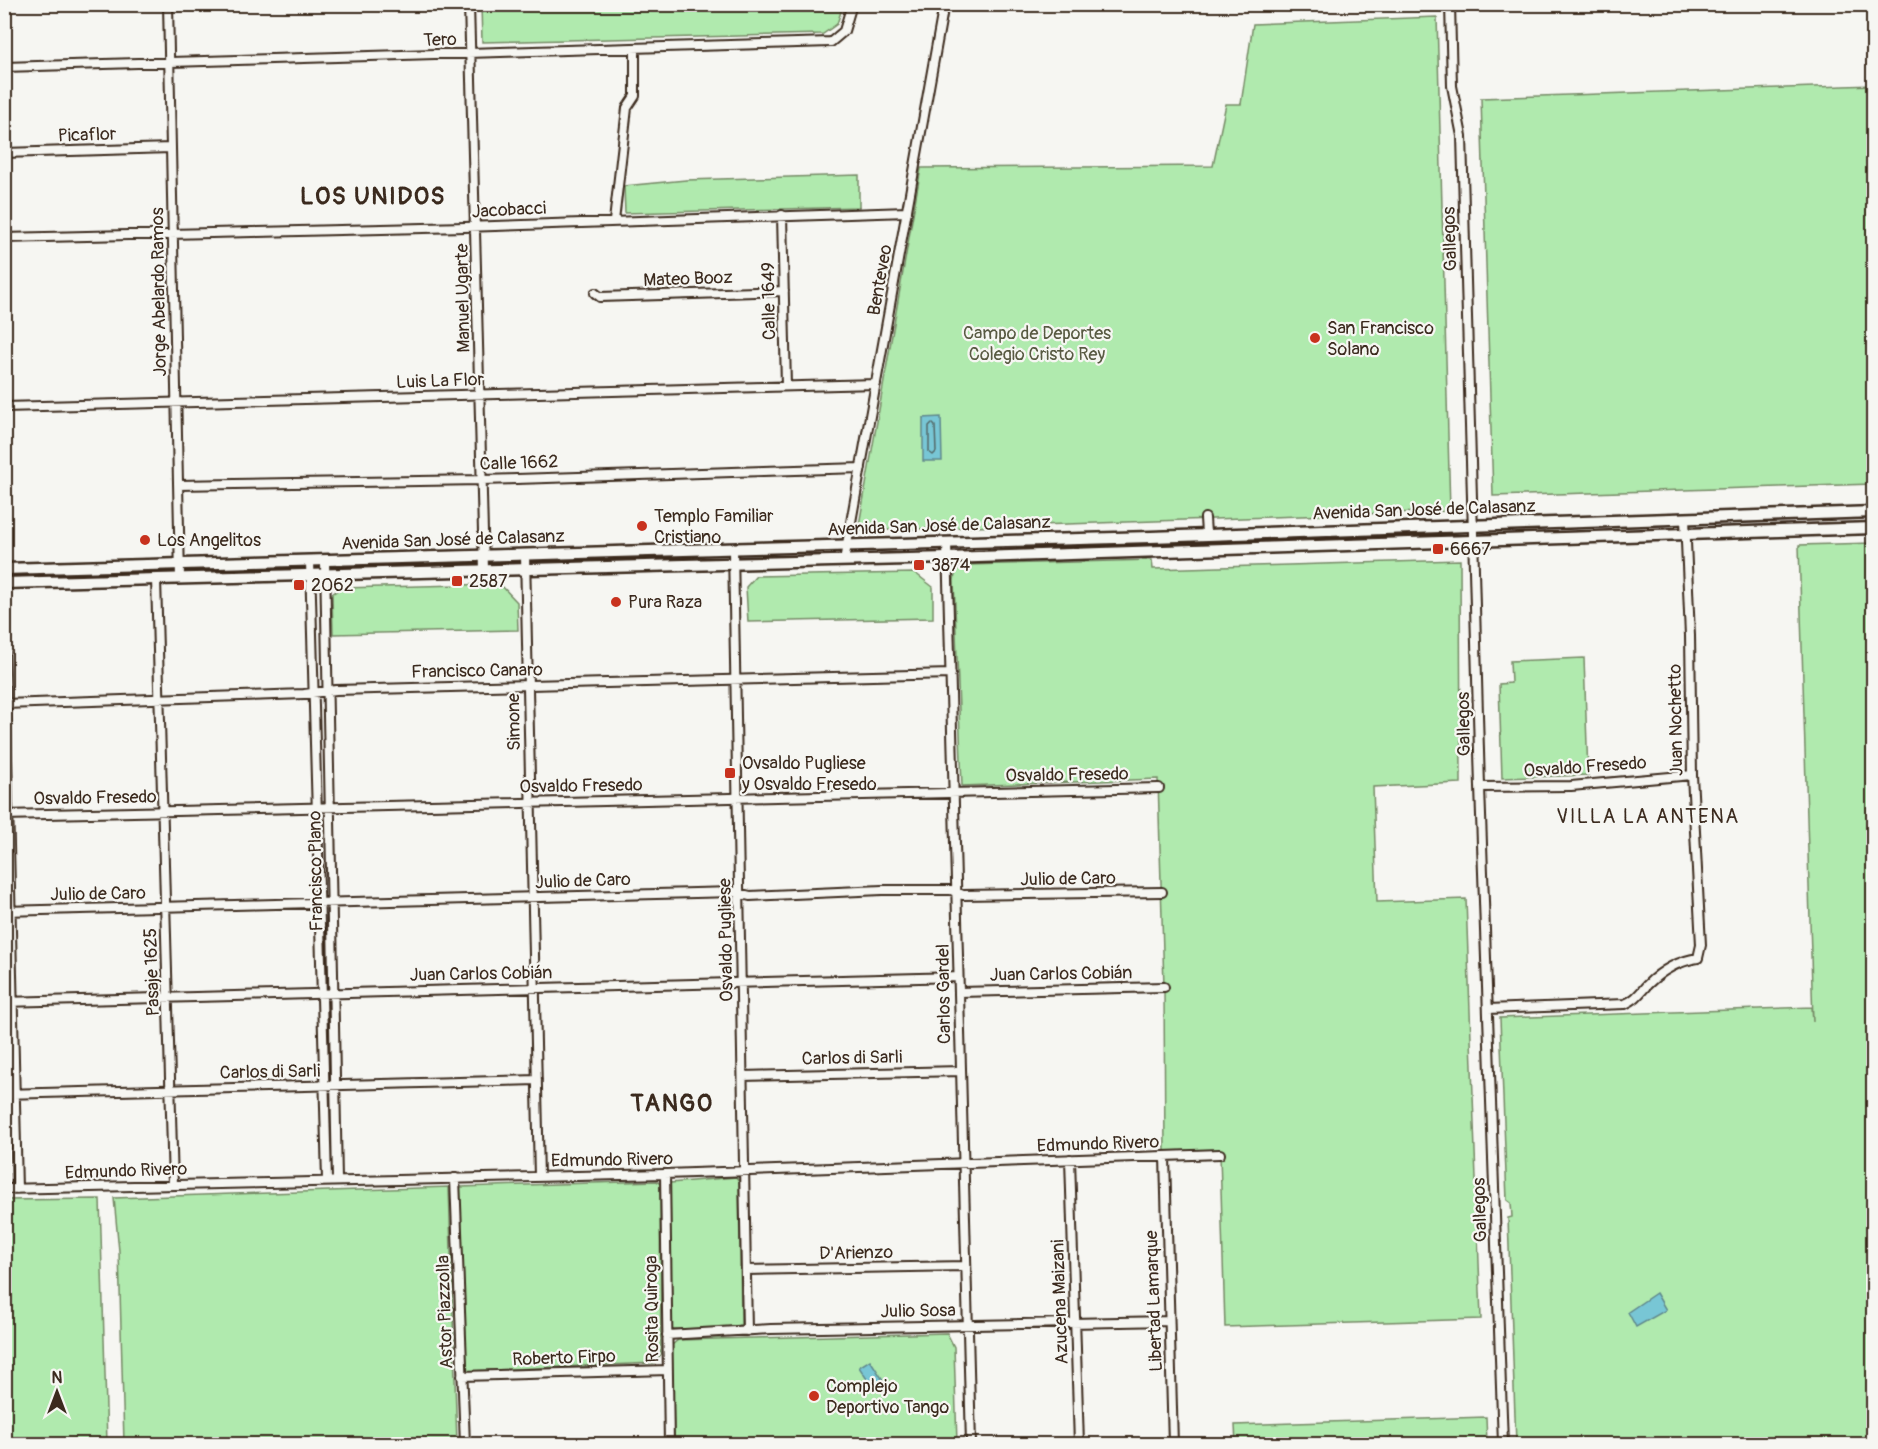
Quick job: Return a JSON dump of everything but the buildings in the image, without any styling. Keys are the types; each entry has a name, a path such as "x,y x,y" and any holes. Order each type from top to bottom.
{"main road":[{"name":"Avenida San José de Calasanz","path":"4,569 947,543 1874,512"},
{"name":"Avenida San José de Calasanz","path":"4,583 947,558 1874,528"}],"street":[{"name":"Jorge Abelardo Ramos","path":"168,4 180,578"},
{"name":"Manuel Ugarte","path":"469,4 477,226 484,570"},
{"name":"Tero","path":"4,67 831,42 844,31 852,4"},
{"name":"Benteveo","path":"844,561 944,4"},
{"name":"Gallegos","path":"1450,4 1452,86 1462,136 1475,541 1480,787 1503,1444"},
{"path":"614,220 627,108 635,96 635,49"},
{"name":"Picaflor","path":"4,153 171,147"},
{"name":"Jacobacci","path":"4,238 907,212"},
{"name":"Calle 1649","path":"782,215 786,386"},
{"name":"Mateo Booz","path":"596,293 600,297 784,291"},
{"name":"Luis La Flor","path":"4,407 876,384"},
{"name":"Calle 1662","path":"178,485 482,480 861,468"},
{"path":"1205,518 1206,534"},
{"name":"Juan Nochetto","path":"1488,1009 1625,1004 1636,999 1656,977 1669,968 1684,960 1698,958 1701,945 1692,774 1691,658 1685,518"},
{"name":"Carlos Gardel","path":"947,543 971,1444"},
{"name":"Osvaldo Pugliese","path":"733,549 743,984 747,1331"},
{"name":"Simone","path":"525,555 539,1177"},
{"name":"Francisco Plano","path":"310,561 327,1180"},
{"name":"Francisco Plano","path":"325,561 337,1180"},
{"name":"Pasaje 1625","path":"156,579 173,1185"},
{"path":"4,630 9,1002 16,1189"},
{"name":"Francisco Canaro","path":"5,704 328,691 951,674"},
{"name":"Osvaldo Fresedo","path":"1480,787 1571,786 1692,774"},
{"name":"Osvaldo Fresedo","path":"6,815 1159,788"},
{"name":"Julio de Caro","path":"8,911 533,897 740,894 750,897 882,890 956,892 963,895 1162,892"},
{"name":"Juan Carlos Cobián","path":"9,1002 958,977"},
{"name":"Juan Carlos Cobián","path":"959,992 1164,987"},
{"name":"Carlos di Sarli","path":"743,1076 961,1071"},
{"name":"Carlos di Sarli","path":"4,1094 537,1080"},
{"name":"Edmundo Rivero","path":"4,1189 744,1172 1220,1154"},
{"name":"Libertad Lamarque","path":"1165,1157 1173,1444"},
{"name":"Azucena Maizani","path":"1070,1159 1079,1444"},
{"name":"Rosita Quiroga","path":"665,1174 669,1444"},
{"name":"Astor Piazzolla","path":"455,1178 465,1444"},
{"name":"D'Arienzo","path":"746,1270 966,1266"},
{"name":"Julio Sosa","path":"667,1335 1169,1321"},
{"name":"Roberto Firpo","path":"462,1376 668,1370"}],"green space":[{"path":"481,4 843,5 837,24 823,34 482,42"},
{"name":"Campo de Deportes Colegio Cristo Rey","path":"1437,17 1450,511 858,531 921,168 1213,166 1226,104 1241,104 1253,24"},
{"path":"1873,85 1873,484 1493,496 1481,98"},
{"path":"859,175 859,207 625,213 624,186 686,180"},
{"path":"1873,543 1873,1444 1516,1444 1508,1218 1512,1217 1511,1203 1507,1200 1500,1018 1812,1007 1813,1022 1799,545"},
{"path":"1152,560 1153,569 1460,560 1461,783 1373,787 1377,902 1466,899 1481,1319 1225,1327 1220,1154 1165,1157 1164,987 1158,779 962,786 954,581 958,569 965,565"},
{"path":"915,573 933,587 933,618 748,622 746,587 756,576"},
{"path":"500,584 517,602 518,630 333,634 332,594 341,588"},
{"path":"1584,658 1588,775 1502,778 1499,684 1511,683 1510,661"},
{"path":"736,1177 739,1181 741,1324 736,1328 672,1329 670,1325 670,1183"},
{"path":"657,1181 660,1184 661,1354 654,1363 468,1371 465,1364 460,1187"},
{"path":"449,1187 457,1444 124,1444 119,1251 114,1198"},
{"path":"100,1199 107,1444 5,1444 5,1200"},
{"name":"Complejo Deportivo Tango","path":"947,1333 954,1347 957,1444 674,1444 672,1345 678,1340"},
{"path":"1486,1417 1487,1444 1236,1444 1235,1425"}],"water":[{"path":"941,417 942,461 923,461 923,418"},
{"path":"1656,1293 1666,1310 1636,1327 1628,1312"},
{"path":"870,1360 885,1383 874,1390 859,1367"}],"place":[{"name":"San Francisco Solano","path":"1315,338"},
{"name":"Templo Familiar Cristiano","path":"642,526"},
{"name":"Los Angelitos","path":"145,540"},
{"name":"6667","path":"1438,549"},
{"name":"3874","path":"919,565"},
{"name":"2587","path":"457,581"},
{"name":"2062","path":"299,585"},
{"name":"Pura Raza","path":"616,602"},
{"name":"Ovsaldo Pugliese y Osvaldo Fresedo","path":"730,773"},
{"name":"Complejo Deportivo Tango","path":"814,1396"}],"district":[{"name":"LOS UNIDOS","path":"373,196"},
{"name":"VILLA LA ANTENA","path":"1648,816"},
{"name":"TANGO","path":"672,1103"}]}
